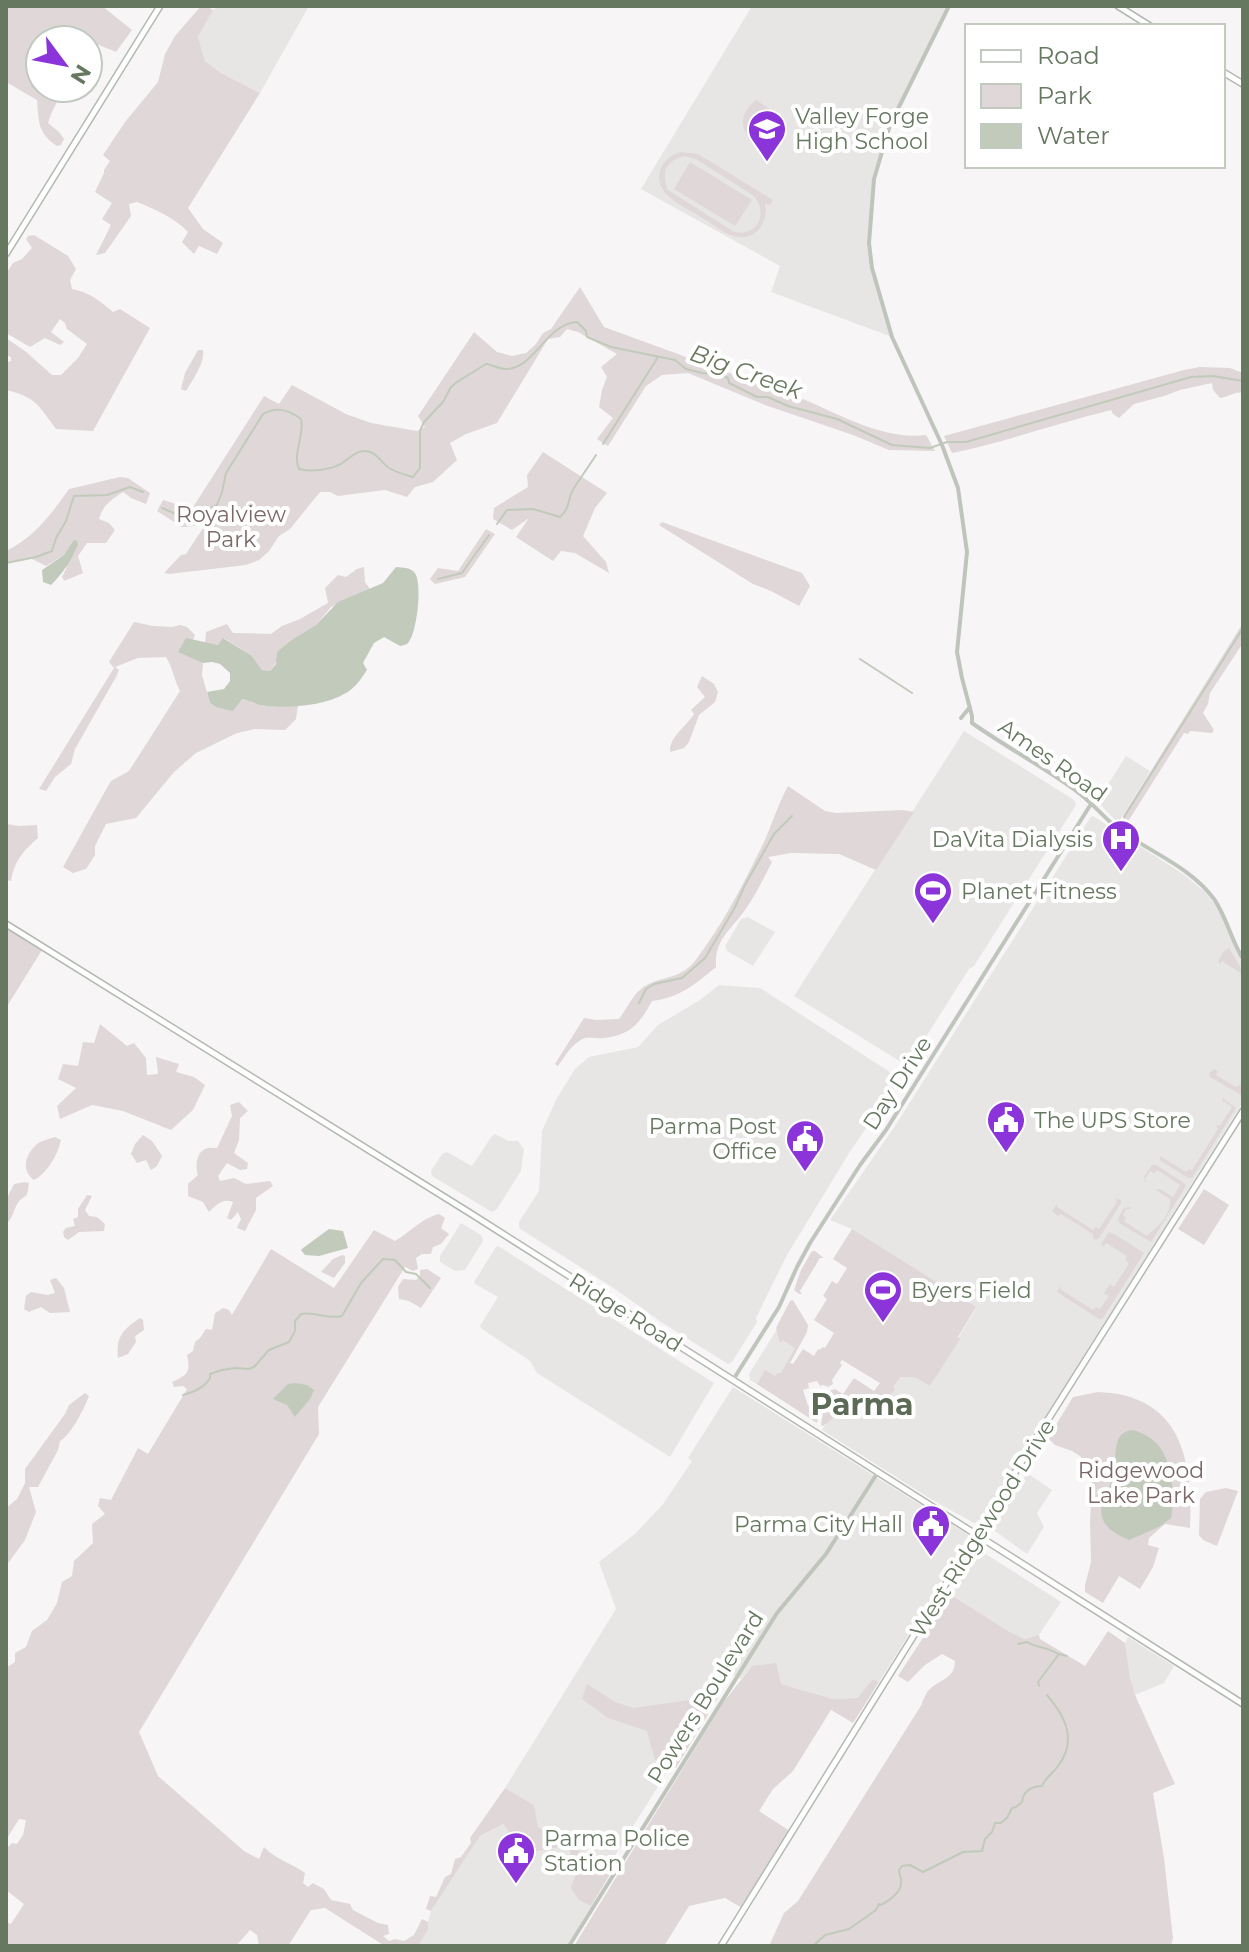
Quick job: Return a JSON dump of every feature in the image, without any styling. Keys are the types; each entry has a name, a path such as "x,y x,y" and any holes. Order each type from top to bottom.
{"main road":[{"path":"6,254 160,6"},
{"path":"1118,6 1147,24"},
{"path":"1225,73 1243,84"},
{"name":"Ridge Road","path":"6,924 313,1114 1243,1704"},
{"name":"West Ridgewood Drive","path":"721,1946 1243,1111"}],"street":[{"path":"949,6 890,125 874,179 869,243 872,268 892,337 958,488 967,552 957,652 970,707 961,718"},
{"name":"Ames Road","path":"970,707 972,723 1076,790 1116,827 1201,884 1221,911 1243,959"},
{"name":"Day Drive","path":"733,1380 779,1307 810,1243 892,1122 1091,804"},
{"name":"Powers Boulevard","path":"569,1946 777,1613 826,1554 878,1472"}],"shaded area":[{"path":"219,6 309,6 260,93 205,61 198,37 213,10"},
{"name":"Valley Forge High School","path":"752,6 949,6 890,125 874,179 869,243 872,268 892,337 771,292 780,266 641,189"},
{"path":"964,731 1074,800 1076,805 974,966 969,969 906,1065 794,996"},
{"path":"1126,756 1150,771 1118,823 1099,803"},
{"path":"1093,816 1183,874 1205,892 1218,909 1243,965 1243,1102 982,1518 974,1523 822,1430 840,1403 853,1394 889,1392 901,1377 914,1377 930,1386 976,1308 852,1229 830,1220 895,1126"},
{"path":"748,917 775,932 753,966 727,951 725,946 741,919"},
{"path":"719,985 760,988 896,1076 897,1084 851,1150 787,1255 756,1318 757,1322 728,1364 519,1228 519,1222 539,1191 542,1131 575,1069 589,1057 638,1047 658,1025"},
{"path":"495,1134 509,1141 518,1141 524,1149 521,1171 492,1212 432,1176 431,1171 442,1154 447,1152 472,1166"},
{"path":"461,1223 481,1235 483,1241 465,1270 455,1271 440,1262 440,1256"},
{"path":"498,1246 714,1383 670,1457 537,1373 530,1361 482,1329 480,1326 498,1297 474,1282"},
{"path":"779,1326 803,1339 771,1393 750,1380 749,1374"},
{"path":"733,1387 970,1536 879,1682 873,1679 857,1698 833,1699 781,1684 752,1666 741,1679 729,1673 607,1868 568,1846 579,1899 591,1906 567,1946 418,1946 428,1930 431,1911 480,1836 503,1824 515,1839 567,1845 537,1827 534,1805 505,1788 616,1609 599,1562 636,1533 663,1504 692,1461 688,1458"},
{"path":"1027,1473 1052,1490 1037,1513 1044,1527 1027,1554 992,1529"},
{"path":"981,1551 1061,1602 1039,1635 1025,1639 951,1595"},
{"path":"1128,1637 1174,1666 1164,1683 1135,1695 1125,1643"}],"green space":[{"path":"6,6 102,6 132,30 116,52 104,47 104,24 24,24 24,92 6,82"},
{"path":"201,6 213,10 198,37 205,61 260,93 188,208 203,229 223,243 217,254 199,246 194,254 182,242 188,232 183,227 137,202 129,204 131,216 105,253 96,255 111,225 102,219 112,203 95,192 110,161 103,155 158,82 165,54 175,36"},
{"path":"756,100 783,118 764,149 750,138 743,120"},
{"path":"37,104 56,104 48,123 64,139 61,145 50,141 39,121"},
{"path":"680,152 698,154 773,200 770,205 765,203 765,218 759,230 748,237 733,236 671,198 659,177 665,162","holes":["684,156 696,159 754,196 760,210 754,228 742,233 734,232 668,190 665,173 669,164"]},
{"path":"690,162 752,200 735,226 674,189"},
{"path":"34,235 68,256 76,269 70,280 72,289 89,295 113,312 120,309 150,328 93,431 56,429 36,404 6,390 6,363 11,361 11,357 6,355 6,338 52,375 61,375 87,344 67,329 60,319 51,332 64,342 60,345 45,338 30,347 6,333 6,274 13,263 22,259 32,248 26,239"},
{"name":"Royalview Park","path":"580,287 604,327 799,401 803,399 863,425 894,434 926,435 935,451 889,450 688,373 662,375 646,386 608,446 597,439 613,418 599,407 607,377 601,367 617,354 567,329 560,337 548,339 497,423 450,443 457,460 433,482 415,487 407,497 385,490 338,496 320,492 259,560 246,565 164,573 181,555 186,554 205,525 182,527 157,511 163,500 190,512 264,396 279,404 292,385 346,414 371,423 417,431 425,427 418,416 474,332 497,352 512,356 526,353 543,333 551,329"},
{"path":"198,350 203,350 202,360 186,391 181,389 185,373"},
{"path":"1230,368 1243,373 1243,393 1220,398 1213,390 1212,383 1134,404 1119,418 1111,410 952,453 944,436 1184,370"},
{"path":"543,452 607,493 595,508 583,536 606,562 609,573 575,553 561,551 553,561 516,537 529,518 512,530 493,519 494,508 528,487 527,475"},
{"path":"120,477 128,478 150,493 146,504 123,492 108,503 99,519 115,530 106,543 87,543 78,556 83,573 64,581 62,577 73,541 64,555 46,566 30,558 6,563 6,551 34,532 69,489"},
{"path":"662,522 802,573 810,586 799,606 753,584 659,525"},
{"path":"486,529 495,534 465,577 435,584 430,579 438,568 458,571"},
{"path":"364,567 365,582 370,589 331,607 316,625 293,639 270,671 262,670 252,656 224,638 219,645 205,643 206,632 227,624 233,633 271,634 328,603 325,588 338,575 346,577"},
{"path":"134,622 153,626 180,625 195,635 193,640 186,639 179,651 203,663 202,675 210,703 216,707 242,699 264,706 298,705 296,719 285,730 255,729 237,733 196,753 174,772 136,818 106,824 95,846 95,855 86,869 73,873 63,867 108,786 129,771 180,691 166,657 138,658 115,667 119,670 116,677 75,749 71,764 55,777 46,791 39,789 114,668 109,662"},
{"path":"1243,623 1243,643 1210,693 1203,713 1214,730 1212,733 1184,733 1129,820 1123,818 1124,814"},
{"path":"702,676 714,684 718,692 715,702 699,715 684,748 670,752 675,737 694,714 691,710 705,697 697,687"},
{"path":"788,786 825,811 914,812 876,870 839,854 791,853 768,857 772,862 757,891 721,941 716,967 679,993 652,1001 639,1022 628,1031 581,1040 558,1066 555,1064 584,1018 619,1019 641,989 682,972 695,961 744,882"},
{"path":"6,824 37,825 38,838 20,857 11,881 6,880"},
{"path":"6,928 42,950 6,1008"},
{"path":"1229,948 1243,972 1243,978 1242,974 1218,961"},
{"path":"100,1024 127,1046 134,1043 146,1058 147,1075 158,1074 156,1057 179,1064 176,1072 194,1077 205,1085 193,1110 171,1130 123,1111 92,1105 60,1119 57,1106 76,1088 58,1079 63,1064 78,1066 83,1042 94,1043"},
{"path":"1214,1069 1218,1071 1216,1075 1236,1087 1243,1083 1243,1096 1210,1077 1209,1073"},
{"path":"1223,1098 1236,1108 1192,1178 1160,1160 1160,1156 1186,1172 1192,1170 1218,1129 1216,1125 1220,1126 1232,1107"},
{"path":"239,1102 248,1111 240,1118 239,1140 234,1153 248,1163 247,1169 240,1170 227,1163 218,1176 220,1181 234,1178 246,1184 270,1181 273,1186 256,1198 256,1210 245,1231 237,1228 241,1219 238,1212 231,1220 227,1218 233,1202 223,1202 209,1212 203,1202 188,1196 188,1184 198,1175 198,1157 206,1148 217,1148 232,1116 230,1105"},
{"path":"143,1135 152,1141 162,1156 151,1170 146,1160 137,1163 131,1154"},
{"path":"55,1137 61,1140 54,1158 44,1173 34,1180 26,1168 29,1153 38,1144"},
{"path":"1152,1165 1186,1186 1151,1242 1119,1223 1118,1219 1124,1208 1130,1207 1123,1215 1126,1218 1124,1221 1147,1236 1166,1215 1170,1199 1156,1190 1160,1189 1173,1197 1180,1185 1157,1170 1154,1173 1150,1171 1145,1182 1144,1177"},
{"path":"29,1183 27,1195 6,1224 6,1200 14,1184"},
{"path":"1204,1189 1229,1205 1204,1245 1178,1229"},
{"path":"87,1195 92,1196 85,1210 89,1216 97,1217 105,1224 104,1231 79,1232 68,1240 63,1232 75,1226 73,1219 78,1217 78,1209"},
{"path":"1115,1198 1121,1203 1096,1240 1093,1234 1052,1211 1057,1204 1057,1207 1093,1230 1096,1227 1099,1229 1117,1202"},
{"path":"439,1214 445,1218 441,1228 449,1234 441,1244 433,1247 431,1254 416,1258 418,1269 413,1271 405,1267 318,1407 319,1434 139,1732 158,1776 244,1851 259,1859 264,1847 305,1873 303,1883 308,1887 313,1883 324,1889 331,1900 350,1904 353,1910 388,1925 389,1934 383,1936 389,1941 404,1941 414,1935 422,1919 428,1922 428,1930 418,1946 385,1946 325,1908 311,1910 288,1946 259,1946 257,1935 250,1930 236,1946 6,1946 6,1922 11,1924 24,1904 6,1890 6,1849 12,1843 17,1844 23,1835 26,1820 19,1819 6,1840 6,1668 15,1662 15,1653 26,1647 32,1631 47,1620 57,1603 62,1582 72,1576 74,1561 93,1543 92,1524 105,1514 98,1506 100,1498 111,1500 138,1448 148,1454 187,1389 174,1387 172,1382 187,1373 187,1355 193,1351 195,1342 206,1329 212,1330 215,1313 223,1308 232,1315 271,1249 334,1288 374,1230 395,1241 421,1222"},
{"path":"852,1229 976,1307 930,1386 914,1377 901,1377 888,1397 878,1402 864,1396 851,1401 823,1426 825,1401 831,1390 843,1394 854,1378 874,1391 880,1383 842,1360 833,1384 820,1386 817,1381 808,1383 809,1388 803,1390 808,1406 813,1404 819,1407 817,1423 757,1384 765,1370 775,1376 781,1373 795,1348 783,1340 780,1343 776,1328 790,1301 793,1300 808,1325 790,1363 793,1364 803,1349 814,1356 818,1349 825,1348 834,1333 814,1320 827,1299 823,1296 832,1281 837,1284 847,1268 833,1259"},
{"path":"1109,1232 1144,1253 1103,1318 1099,1319 1057,1292 1061,1285 1060,1289 1093,1310 1096,1307 1100,1309 1109,1296 1104,1293 1110,1284 1114,1287 1129,1263 1125,1260 1127,1256 1106,1243 1104,1246 1101,1244"},
{"path":"812,1251 824,1258 820,1258 800,1291 802,1294 799,1294 794,1290"},
{"path":"345,1256 345,1263 334,1278 321,1272 333,1259"},
{"path":"427,1269 441,1278 421,1308 399,1299 398,1287 403,1279 416,1280 420,1270"},
{"path":"56,1278 64,1288 70,1312 50,1313 41,1307 29,1312 24,1309 26,1296 31,1292 55,1293 50,1280"},
{"path":"140,1318 144,1330 135,1336 136,1342 128,1354 118,1358 122,1335"},
{"name":"Ridgewood Lake Park","path":"1098,1392 1126,1396 1148,1405 1164,1418 1176,1435 1184,1455 1190,1502 1190,1528 1165,1524 1149,1538 1148,1545 1159,1548 1153,1567 1140,1589 1119,1576 1103,1603 1085,1592 1091,1562 1092,1478 1088,1464 1048,1438 1073,1397"},
{"path":"85,1393 89,1396 84,1408 73,1428 60,1441 38,1487 29,1487 36,1512 25,1540 6,1566 6,1508 17,1499 25,1483 25,1469 69,1405"},
{"path":"1226,1488 1238,1491 1217,1546 1199,1535 1200,1499 1206,1492"},
{"path":"951,1595 1025,1639 1039,1635 1040,1639 1085,1666 1108,1631 1125,1643 1135,1695 1175,1784 1153,1793 1164,1858 1173,1938 1171,1946 769,1946 784,1913 798,1901 927,1692 952,1672 955,1661 942,1654 908,1682 898,1676"},
{"path":"776,1663 781,1684 833,1699 857,1698 873,1679 879,1682 853,1723 831,1710 793,1771 773,1789 759,1811 790,1831 742,1908 725,1898 689,1906 664,1946 574,1946 723,1703 752,1666"},
{"path":"587,1684 615,1702 633,1708 719,1696 676,1768 655,1760 647,1731 608,1718 582,1699"},
{"path":"505,1788 534,1805 538,1827 612,1871 591,1906 579,1900 571,1888 575,1876 568,1845 528,1853 523,1838 515,1839 503,1824 480,1836 431,1911 426,1909 430,1896 436,1897 445,1877 451,1874 455,1859 461,1857 471,1843 470,1838"}],"water":[{"path":"76,540 76,550 63,571 51,585 43,582 42,570 64,555"},
{"path":"396,567 410,569 417,577 418,605 410,640 400,646 384,637 374,643 363,663 367,670 365,673 352,689 338,697 286,707 242,699 233,711 216,707 210,703 207,692 224,689 230,681 230,673 220,664 203,663 178,652 186,638 218,645 223,638 252,656 262,670 270,671 276,664 277,652 316,625 338,602 383,583"},
{"path":"329,1229 343,1231 348,1248 319,1256 305,1255 301,1250"},
{"path":"295,1383 314,1390 295,1417 287,1405 273,1399 288,1384"},
{"path":"1133,1430 1152,1439 1164,1453 1173,1491 1187,1494 1174,1497 1171,1518 1159,1527 1129,1540 1109,1529 1101,1512 1104,1496 1115,1472 1117,1442 1125,1432"}],"waterway":[{"name":"Big Creek","path":"162,508 188,519 217,505 226,473 263,414 273,410 287,411 301,419 297,457 299,469 333,467 358,452 368,451 389,468 413,477 420,468 420,431 451,387 486,364 504,369 524,363 556,330 577,322 586,331 587,337 611,347 675,360 686,369 719,374 728,378 729,383 757,397 768,397 788,406 837,419 892,445 930,448 947,442 966,442 1191,377 1213,376 1243,381"},
{"path":"603,444 658,357"},
{"path":"497,524 507,510 533,509 560,517 574,488 596,455"},
{"name":"Big Creek","path":"6,563 52,551 74,496 107,495 130,487 143,492"},
{"path":"438,579 462,573 489,535"},
{"path":"1124,817 1243,628"},
{"path":"860,659 912,693"},
{"path":"639,1003 646,989 654,984 682,978 705,958 774,834 792,816"},
{"path":"183,1395 202,1387 210,1374 254,1367 269,1350 289,1342 295,1331 295,1321 301,1314 342,1316 361,1283 383,1259 395,1260 406,1272 416,1274 430,1288"},
{"path":"1018,1644 1027,1642 1058,1654"},
{"path":"1039,1686 1038,1682 1059,1654 1067,1656"},
{"path":"813,1946 825,1935 849,1929 876,1910 879,1904 894,1896 901,1887 899,1870 902,1866 910,1865 923,1872 963,1852 982,1851 995,1823 1007,1818 1029,1790 1042,1786 1064,1756 1067,1729 1047,1695"}],"place":[{"name":"Valley Forge High School","path":"767,163"},
{"name":"DaVita Dialysis","path":"1121,873"},
{"name":"Planet Fitness","path":"933,925"},
{"name":"The UPS Store","path":"1006,1154"},
{"name":"Parma Post Office","path":"805,1173"},
{"name":"Byers Field","path":"883,1324"},
{"name":"Parma City Hall","path":"931,1558"},
{"name":"Parma Police Station","path":"516,1885"}],"district":[{"name":"Parma","path":"862,1405"}]}
